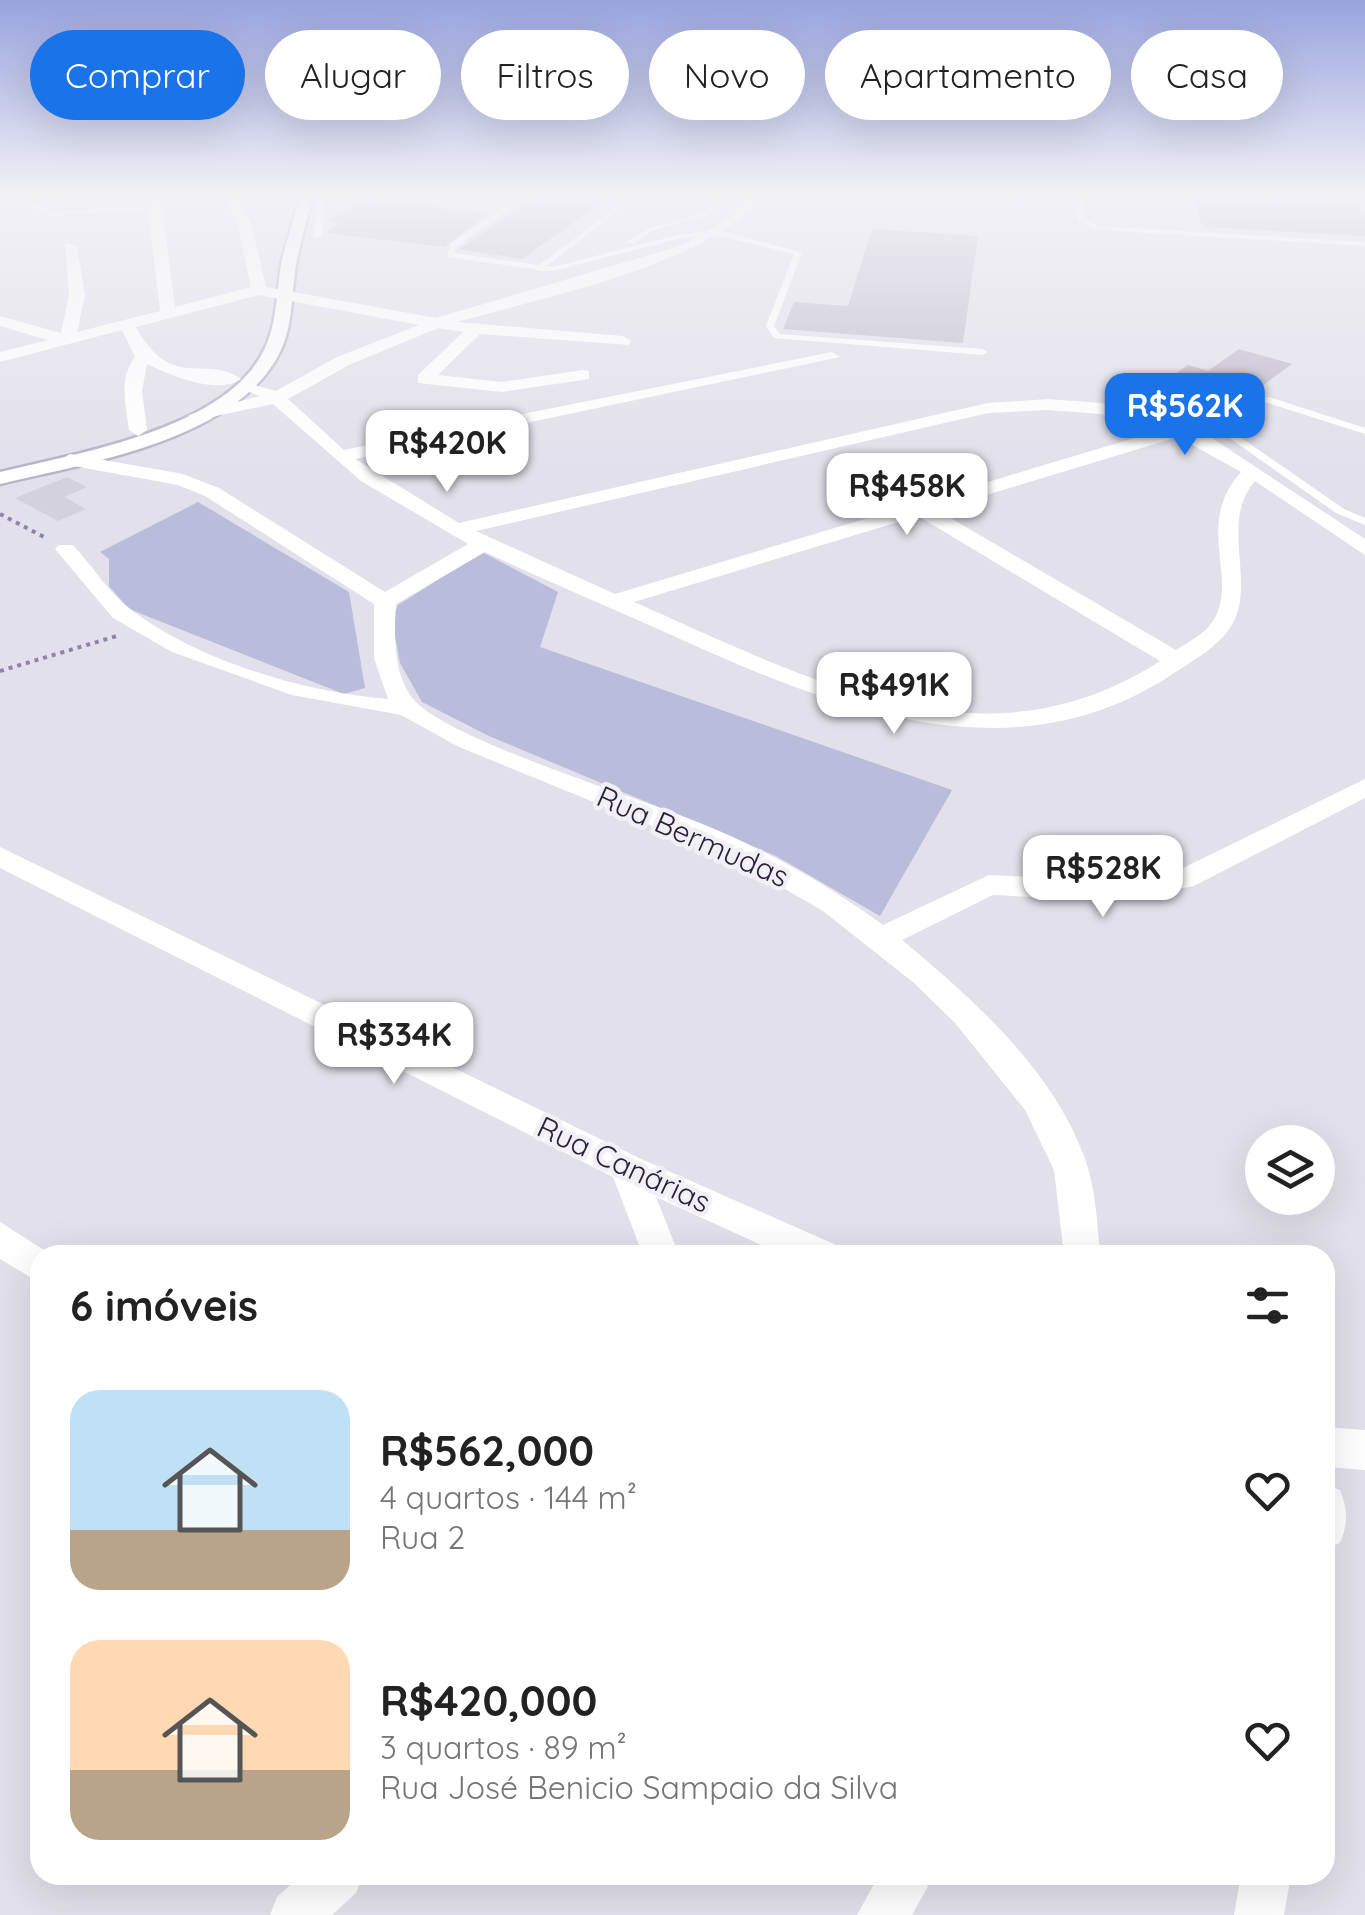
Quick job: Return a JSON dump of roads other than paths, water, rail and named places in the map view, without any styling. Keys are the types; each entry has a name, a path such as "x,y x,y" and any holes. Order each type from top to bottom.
{"street":[{"path":"65,339 77,296 75,282"},
{"path":"164,282 168,312"},
{"path":"0,466 138,430 239,382 269,306 261,282"},
{"path":"263,291 265,282"},
{"path":"197,416 272,350 288,295 287,282"},
{"path":"0,478 146,438 197,416 276,398 343,360 436,324 576,282"},
{"path":"0,356 263,291 436,324 624,341"},
{"path":"0,321 65,339"},
{"path":"126,323 144,358 185,375 239,382 276,398 303,418 340,456 416,508 614,602 844,700 977,721 1038,719 1110,700 1210,637 1228,618 1226,511 1238,482 1253,471"},
{"path":"476,328 424,379 502,387 584,375"},
{"path":"138,430 132,376 135,364 144,358"},
{"path":"340,456 832,358"},
{"path":"460,528 988,408 1030,403 1108,408 1185,430 1253,471 1365,549"},
{"path":"614,602 1185,430"},
{"path":"70,460 183,480 212,492 384,601"},
{"path":"920,508 1174,658"},
{"path":"384,601 486,542"},
{"path":"66,549 119,611 146,627 318,697 368,708 408,708 391,677 384,649 384,601"},
{"name":"Rua Bermudas","path":"408,708 462,738 744,852 880,938 995,1044 1035,1100 1063,1146 1074,1182 1081,1245"},
{"path":"880,938 989,885 1131,890 1184,879 1365,787"},
{"name":"Rua Canárias","path":"0,856 627,1168 798,1245"},
{"path":"627,1168 657,1245"},
{"path":"0,1238 30,1260"},
{"path":"1335,1448 1365,1450"},
{"path":"294,1915 327,1885"},
{"path":"882,1915 902,1885"},
{"path":"1259,1915 1264,1885"}],"lane":[{"path":"789,282 770,326 777,336 983,352"},
{"path":"1365,430 1269,400 1257,401 1221,423 1234,437 1340,511 1365,522"}]}
